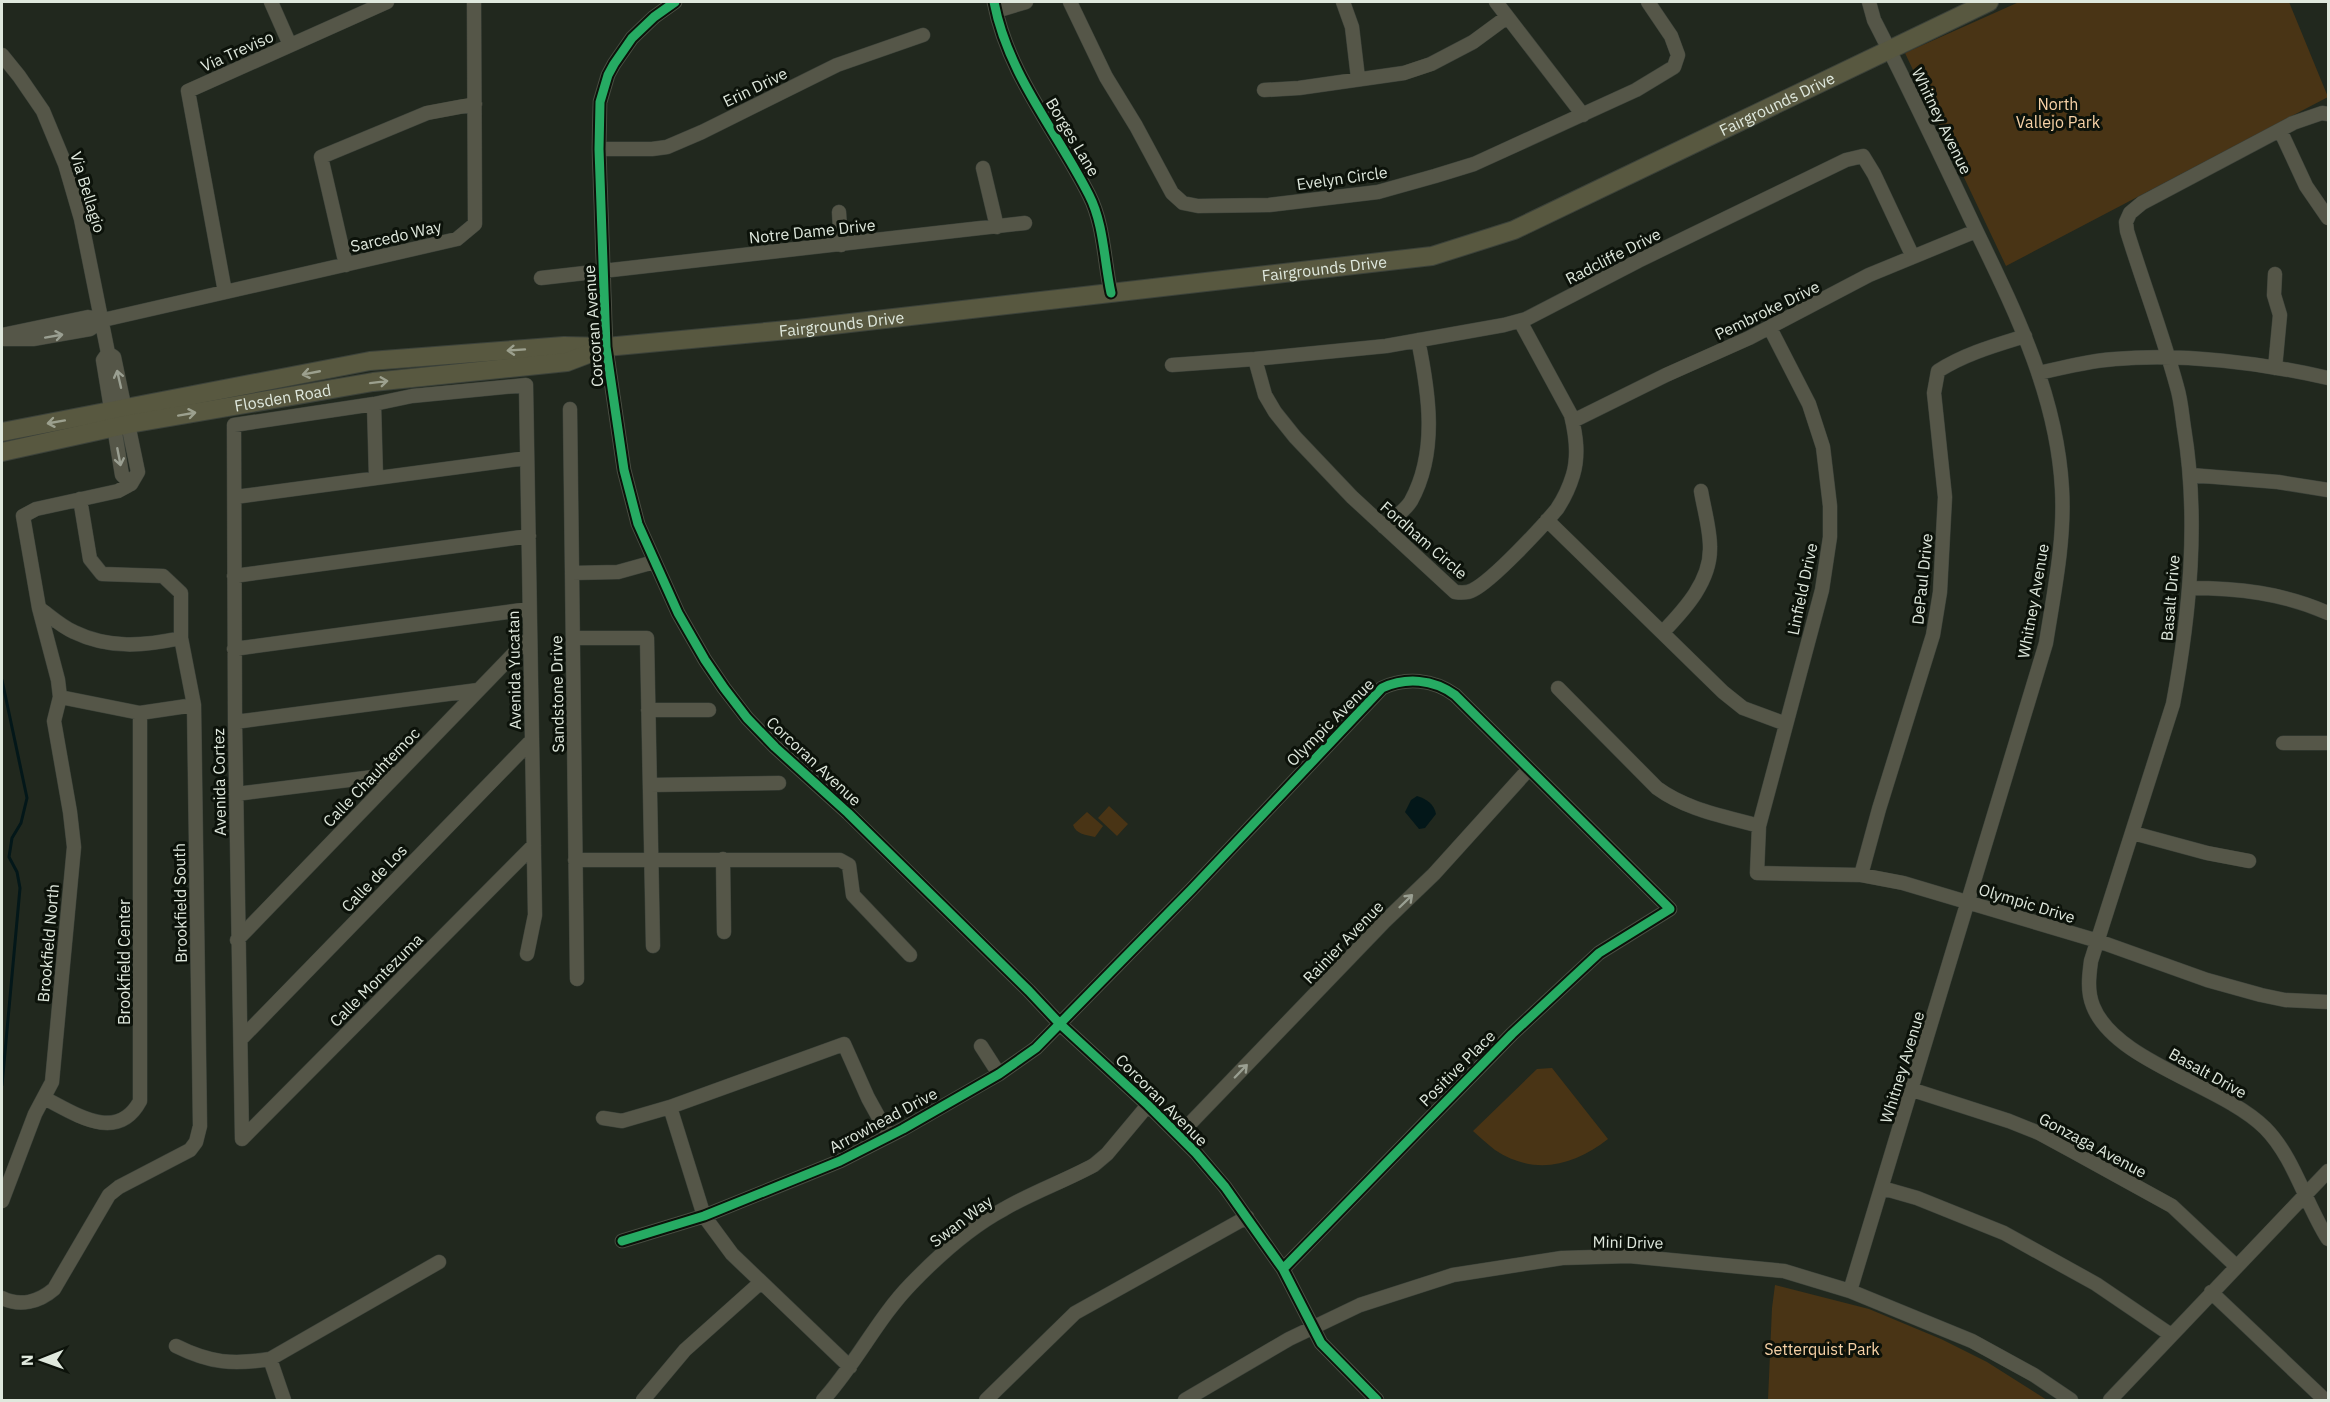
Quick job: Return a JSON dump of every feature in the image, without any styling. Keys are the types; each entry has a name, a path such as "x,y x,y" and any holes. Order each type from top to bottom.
{"main road":[{"name":"Fairgrounds Drive","path":"565,354 606,347 798,329 1432,256 1467,247 1524,225 1989,2"},
{"name":"Flosden Road","path":"2,452 120,418 370,362 565,354"},
{"name":"Flosden Road","path":"2,432 120,418"}],"street":[{"path":"271,2 290,45"},
{"name":"Via Treviso","path":"225,292 188,91 387,2"},
{"name":"Sarcedo Way","path":"2,337 33,339 90,329 103,320 457,239 475,224 474,2"},
{"name":"Corcoran Avenue","path":"675,2 654,17 632,38 611,69 600,102 599,149 606,347 624,470 638,524 678,613 705,660 747,718 775,747 848,813 1060,1024 1179,1135 1225,1187 1283,1269 1321,1343 1377,1401"},
{"path":"995,6 1026,2"},
{"name":"Evelyn Circle","path":"1070,2 1106,77 1136,126 1172,193 1183,203 1198,206 1269,205 1378,192 1474,164 1636,90 1674,67 1678,55 1671,36 1648,2"},
{"path":"1343,2 1352,27 1354,61 1358,78"},
{"path":"1496,2 1582,115"},
{"name":"Whitney Avenue","path":"1850,1291 1913,1090 2046,643 2060,547 2062,490 2058,452 2046,392 2025,336 1999,276 1874,20 1869,2"},
{"name":"Borges Lane","path":"995,6 1010,52 1025,87 1089,194 1098,214 1111,293"},
{"path":"1264,90 1299,88 1404,73 1431,64 1473,42 1507,17"},
{"name":"Erin Drive","path":"599,149 668,147 837,65 922,35"},
{"name":"Via Bellagio","path":"2,55 43,111 65,164 81,219 108,353 114,357 120,418 138,472 131,484 118,491 80,499"},
{"path":"346,265 321,157 427,113 475,104"},
{"name":"Basalt Drive","path":"2328,114 2322,113 2280,130 2188,177 2142,203 2130,213 2126,222 2178,389 2191,475 2193,510 2189,588 2173,704 2091,961 2089,983 2092,1005 2104,1026 2122,1041 2159,1065 2237,1106 2278,1143 2328,1239"},
{"path":"2280,130 2306,186 2328,218"},
{"name":"Radcliffe Drive","path":"1172,365 1386,346 1520,321 1846,160 1863,156 1874,174 1913,257"},
{"path":"983,168 997,227"},
{"path":"839,212 841,244"},
{"name":"Notre Dame Drive","path":"541,278 1025,223"},
{"name":"Pembroke Drive","path":"1573,421 1666,375 1770,328 1869,275 1977,231"},
{"path":"2274,274 2274,295 2280,315 2275,368"},
{"name":"Fordham Circle","path":"1255,359 1265,395 1275,412 1352,497 1448,586 1455,592 1461,593 1472,591 1487,581 1547,520 1558,507 1573,475 1577,450 1573,421 1520,321"},
{"name":"Linfield Drive","path":"1759,826 1822,590 1830,537 1830,506 1822,447 1809,404 1770,328"},
{"name":"DePaul Drive","path":"1861,875 1933,635 1940,592 1945,508 1934,393 1938,371 1993,346 2025,336"},
{"path":"1384,527 1410,503 1426,462 1428,405 1418,340"},
{"path":"2038,373 2095,361 2168,358 2253,364 2328,378"},
{"name":"Avenida Yucatan","path":"374,404 412,396 526,385 535,915 527,954"},
{"path":"374,404 376,478"},
{"name":"Avenida Cortez","path":"242,1139 237,940 234,425 374,404"},
{"name":"Sandstone Drive","path":"570,409 577,979"},
{"path":"235,497 527,458"},
{"path":"2191,475 2277,482 2328,490"},
{"path":"1663,632 1685,609 1708,568 1710,547 1701,491"},
{"path":"80,499 36,509 23,516 39,608 73,632 112,645 150,644 180,638"},
{"name":"Brookfield South","path":"2,1298 21,1303 44,1298 54,1289 109,1195 119,1187 190,1150 196,1142 200,1126 194,705 180,638 181,593 163,576 102,574 90,559 80,499"},
{"path":"1547,520 1723,692 1743,708 1786,724"},
{"path":"234,576 529,536"},
{"path":"572,573 618,572 654,562"},
{"path":"2189,588 2223,588 2273,594 2303,602 2328,613"},
{"name":"Brookfield North","path":"2,1201 35,1114 52,1082 74,847 54,721 60,697 58,680 39,608"},
{"path":"234,649 529,609"},
{"name":"Calle Chauhtemoc","path":"237,940 529,638"},
{"path":"573,638 647,638 653,946"},
{"name":"Olympic Avenue","path":"1060,1024 1191,890 1382,688 1392,683 1408,681 1442,685 1455,695 1670,909"},
{"path":"1558,688 1657,788 1672,799 1690,807 1759,826"},
{"path":"235,722 478,690"},
{"path":"60,697 140,712 194,705"},
{"path":"648,710 709,710"},
{"name":"Brookfield Center","path":"44,1098 91,1122 102,1124 112,1123 127,1116 136,1110 140,1101 140,712"},
{"name":"Calle de Los","path":"241,1039 532,740"},
{"path":"2283,743 2328,743"},
{"name":"Rainier Avenue","path":"1179,1135 1385,921 1434,874 1528,770"},
{"path":"236,794 397,774"},
{"path":"650,785 779,783"},
{"name":"Olympic Drive","path":"1759,826 1757,873 1861,875 1903,883 2098,941 2207,980 2285,1000 2328,1002"},
{"path":"2133,833 2207,853 2249,861"},
{"name":"Calle Montezuma","path":"242,1139 534,845"},
{"path":"723,859 724,932"},
{"path":"576,860 840,860 849,865 853,895 910,956"},
{"name":"Positive Place","path":"1283,1269 1512,1034 1599,953 1670,909"},
{"name":"Arrowhead Drive","path":"622,1241 704,1216 840,1161 890,1136 999,1074 1036,1048 1060,1024"},
{"path":"603,1118 622,1121 670,1107 844,1044 868,1098 890,1136"},
{"path":"981,1046 999,1074"},
{"name":"Gonzaga Avenue","path":"1913,1090 2009,1121 2039,1133 2074,1152 2172,1206 2236,1266"},
{"name":"Swan Way","path":"823,1401 850,1367 893,1304 937,1260 976,1227 1003,1209 1094,1165 1107,1154 1148,1105"},
{"path":"670,1107 704,1216 732,1254 850,1367"},
{"path":"2110,1401 2328,1171"},
{"path":"1882,1188 1917,1198 2004,1233 2096,1284 2171,1335"},
{"path":"986,1401 1075,1313 1247,1217"},
{"name":"Mini Drive","path":"1185,1401 1289,1339 1360,1305 1453,1275 1562,1258 1629,1256 1784,1271 1850,1291 1972,1341 2034,1375 2071,1401"},
{"path":"176,1346 210,1361 249,1362 270,1359 439,1262"},
{"path":"643,1401 685,1350 761,1282"},
{"path":"2211,1292 2325,1401"},
{"path":"270,1359 284,1401"}],"green space":[{"name":"North Vallejo Park","path":"2019,2 2289,2 2328,97 2006,266 1905,53"},
{"path":"1109,806 1128,824 1117,836 1098,818"},
{"path":"1087,812 1103,826 1095,837 1079,832 1073,825"},
{"path":"1552,1068 1608,1139 1581,1156 1568,1161 1539,1165 1510,1158 1495,1150 1473,1131 1537,1069"},
{"name":"Setterquist Park","path":"1775,1285 1869,1309 1941,1339 1987,1362 2047,1400 1768,1400"}],"shaded area":[{"path":"1417,796 1429,802 1436,814 1425,828 1419,829 1405,812 1411,800"}],"waterway":[{"path":"2,680 27,798 21,823 12,838 9,857 17,872 20,888 2,1085"}],"cycle path":[{"path":"675,2 654,17 632,38 608,75 600,102 599,149 606,347 624,470 638,524 678,613 705,660 747,718 775,747 848,813 1060,1024 1196,1153 1225,1187 1283,1269 1321,1343 1377,1400"},
{"path":"994,2 1010,54 1034,102 1076,171 1094,206 1101,230 1111,293"},
{"path":"622,1241 704,1216 840,1161 903,1129 999,1074 1036,1048 1191,890 1382,688 1400,682 1429,683 1455,695 1670,909 1599,953 1512,1034 1283,1269"}]}
